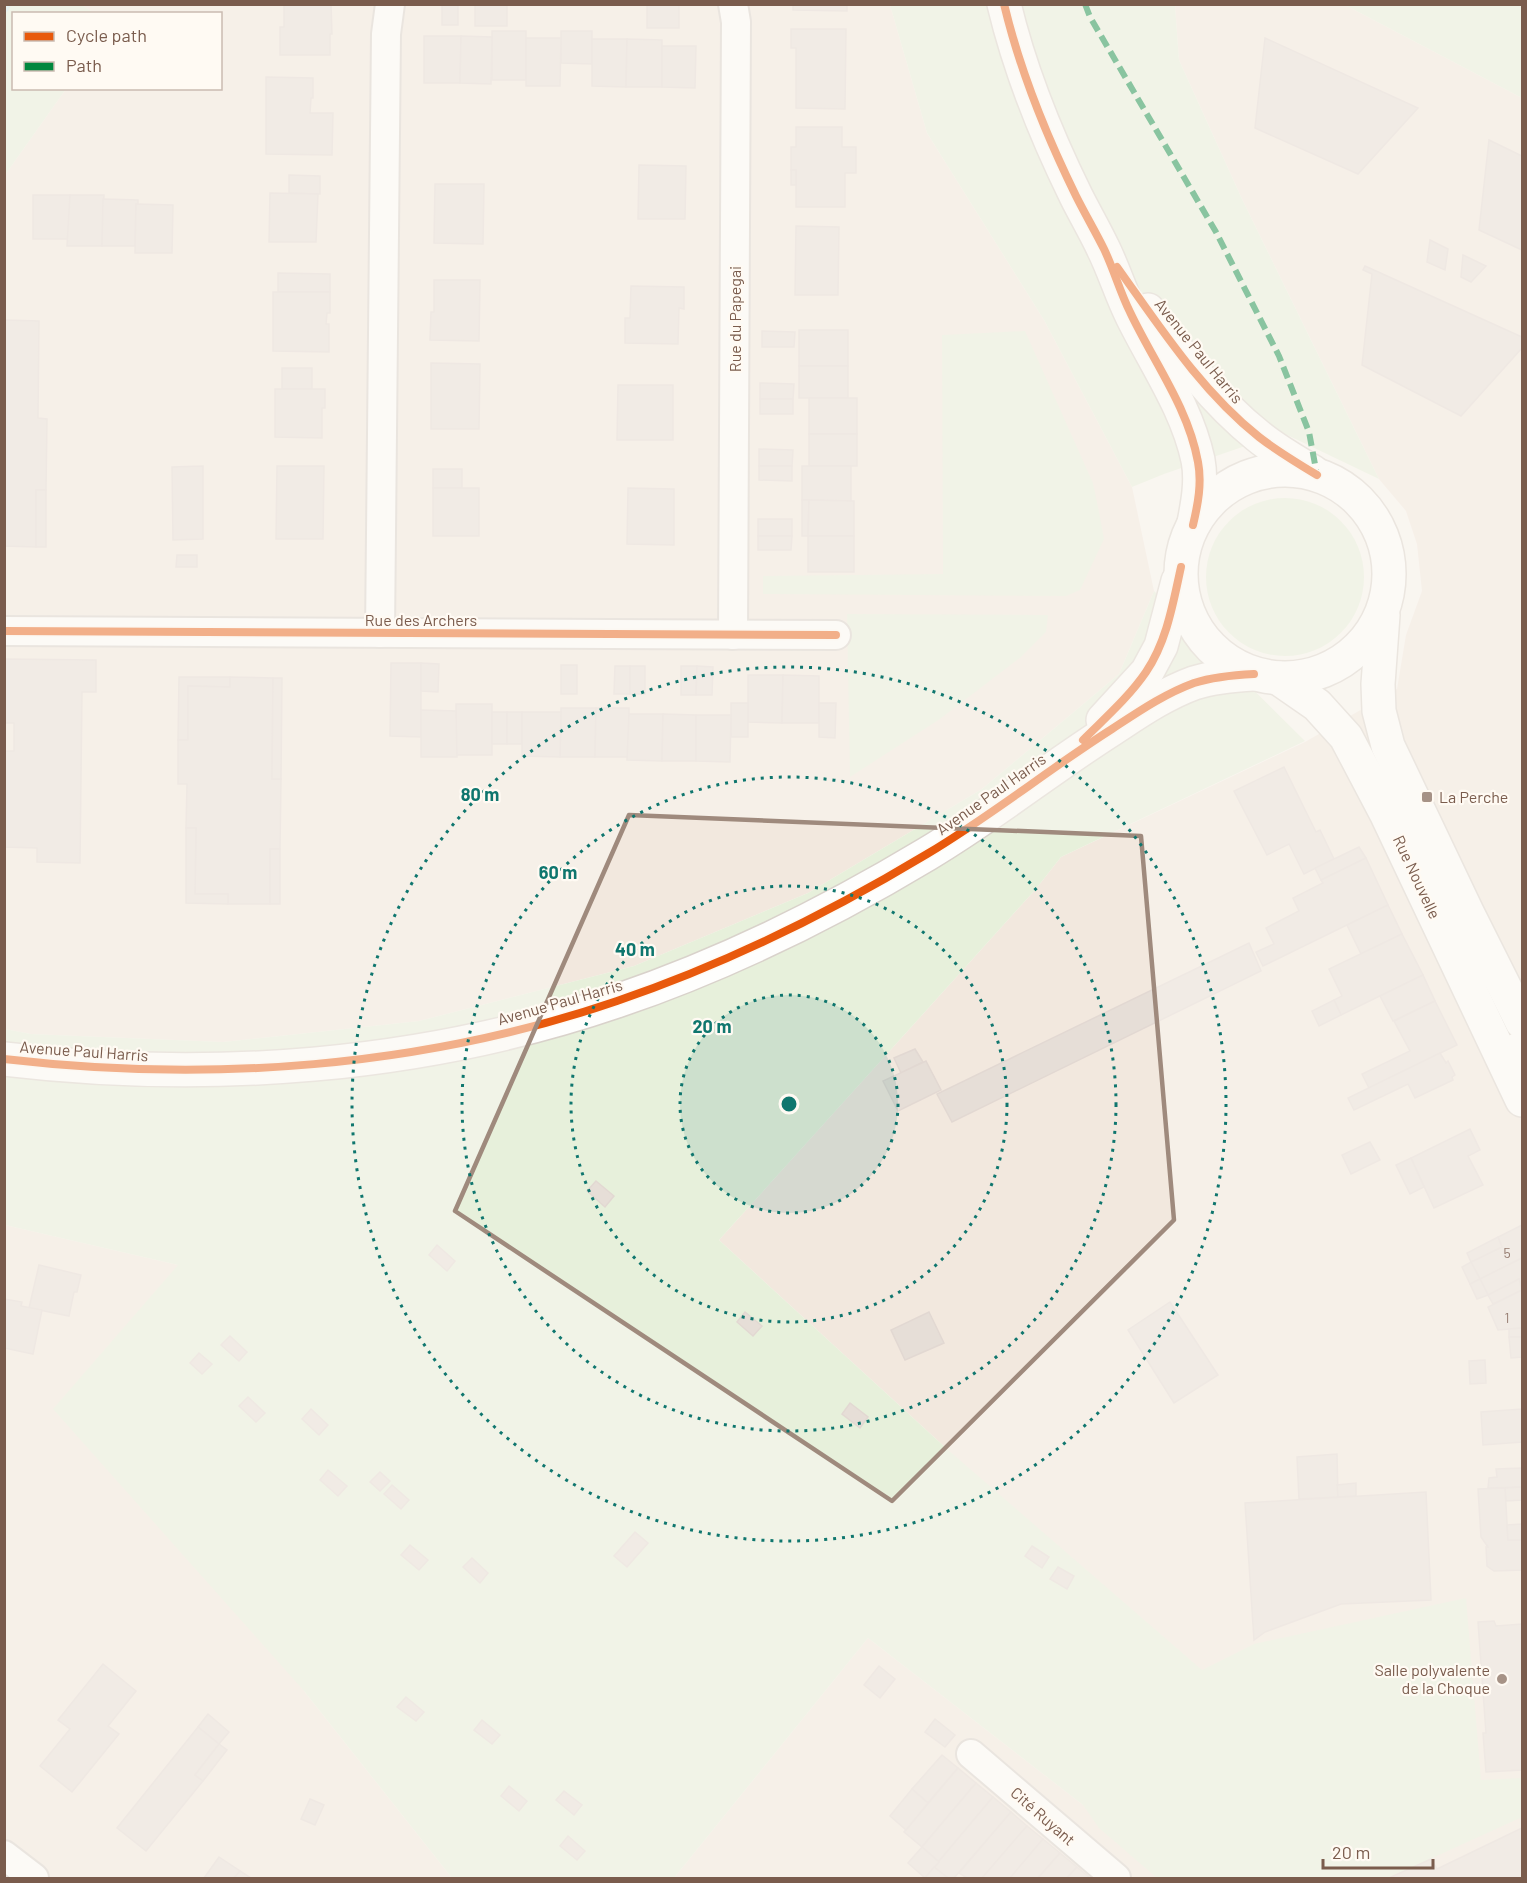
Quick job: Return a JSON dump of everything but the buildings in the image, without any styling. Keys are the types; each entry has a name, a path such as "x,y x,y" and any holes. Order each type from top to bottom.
{"main road":[{"name":"Avenue Paul Harris","path":"1004,4 1017,53 1033,99 1076,195 1104,250 1130,313 1179,405 1188,427 1198,463 1200,481 1193,525"},
{"name":"Avenue Paul Harris","path":"1104,250 1174,346 1217,398 1279,452 1317,475"},
{"path":"1286,470 1317,475 1352,494 1378,525 1389,564 1389,584 1385,604 1371,633 1349,657 1321,672 1300,677 1266,676 1225,659 1202,637 1191,619 1184,598 1181,567 1185,545 1193,525 1212,500 1228,487 1246,477 1286,470"},
{"name":"Avenue Paul Harris","path":"1064,760 1129,694 1147,672 1161,646 1181,567"},
{"name":"Rue Nouvelle","path":"1385,604 1378,684 1379,711 1384,735 1415,805 1522,1022"},
{"name":"Avenue Paul Harris","path":"4,1059 122,1069 248,1069 294,1066 408,1052 483,1038 556,1020 680,978 806,921 873,887 942,845 1064,760 1147,706 1177,690 1215,678 1266,676"},
{"name":"Rue Nouvelle","path":"1266,676 1317,705 1346,737 1512,1050 1522,1100"}],"street":[{"path":"380,633 386,34 390,4"},
{"name":"Rue du Papegai","path":"733,4 736,22 733,635"},
{"name":"Rue des Archers","path":"4,631 836,635"},
{"name":"Cité Ruyant","path":"971,1754 1116,1878"},
{"path":"4,1855 34,1878"}],"highlighted area":[{"path":"629,815 1141,836 1174,1220 892,1501 455,1211"}],"shaded area":[{"path":"82,5 890,5 927,133 1044,320 1132,487 1154,591 1119,674 982,789 808,893 634,966 419,1021 223,1042 31,1034 5,1029 5,175 65,90 222,90 222,12 92,12"},
{"path":"1175,5 1345,5 1522,98 1522,1878 674,1878 868,1638 1083,1805 947,1449 719,1240 1035,890 1061,857 1305,742 1397,689 1406,635 1422,591 1417,544 1406,511 1379,479 1242,199 1179,60"},
{"path":"5,1225 178,1265 304,1691 452,1878 5,1878"}],"green space":[{"path":"5,4 82,5 92,12 12,12 12,90 65,90 5,175"},
{"path":"890,5 1175,5 1179,60 1242,199 1379,479 1283,433 1132,487 1044,320 927,133"},
{"path":"1345,5 1522,5 1522,98"},
{"path":"1025,331 1093,483 1104,539 1080,590 1066,596 763,594 763,576 943,574 942,335"},
{"path":"1285,498 1300,499 1315,504 1329,511 1341,521 1351,533 1358,547 1363,562 1363,592 1358,607 1351,621 1341,633 1329,643 1315,650 1300,655 1285,656 1270,655 1255,650 1241,643 1229,633 1219,621 1212,607 1207,592 1206,577 1207,562 1212,547 1219,533 1229,521 1241,511 1255,504 1270,499"},
{"path":"1154,591 1305,741 1061,857 1035,890 719,1240 947,1449 1202,1670 1254,1644 1466,1598 1481,1780 1522,1778 1522,1817 1389,1878 1157,1878 1099,1828 1083,1805 868,1638 674,1878 452,1878 304,1691 53,1409 178,1265 5,1225 5,1029 31,1034 223,1042 419,1021 634,966 808,893 982,789 1119,674"},
{"path":"847,614 1048,615 1046,632 1021,657 940,719 850,777"}],"waterway":[{"path":"4,8 6,4"}],"marked path":[{"path":"1085,4 1090,17 1216,232 1279,356 1309,432 1317,475"}],"cycle path":[{"path":"1004,4 1026,78 1054,150 1104,249 1130,312 1186,422 1193,442 1200,478 1193,525"},
{"path":"1117,267 1182,357 1218,399 1259,437 1317,475"},
{"path":"1083,740 1132,690 1153,660 1168,621 1181,567"},
{"path":"4,631 836,635"},
{"path":"4,1059 81,1066 159,1069 236,1069 314,1064 391,1055 467,1042 543,1024 617,1001 698,971 815,917 951,839 1089,744 1172,692 1209,679 1254,674"}],"place":[{"name":"La Perche","path":"1427,797"},
{"name":"Salle polyvalente de la Choque","path":"1502,1679"}]}
